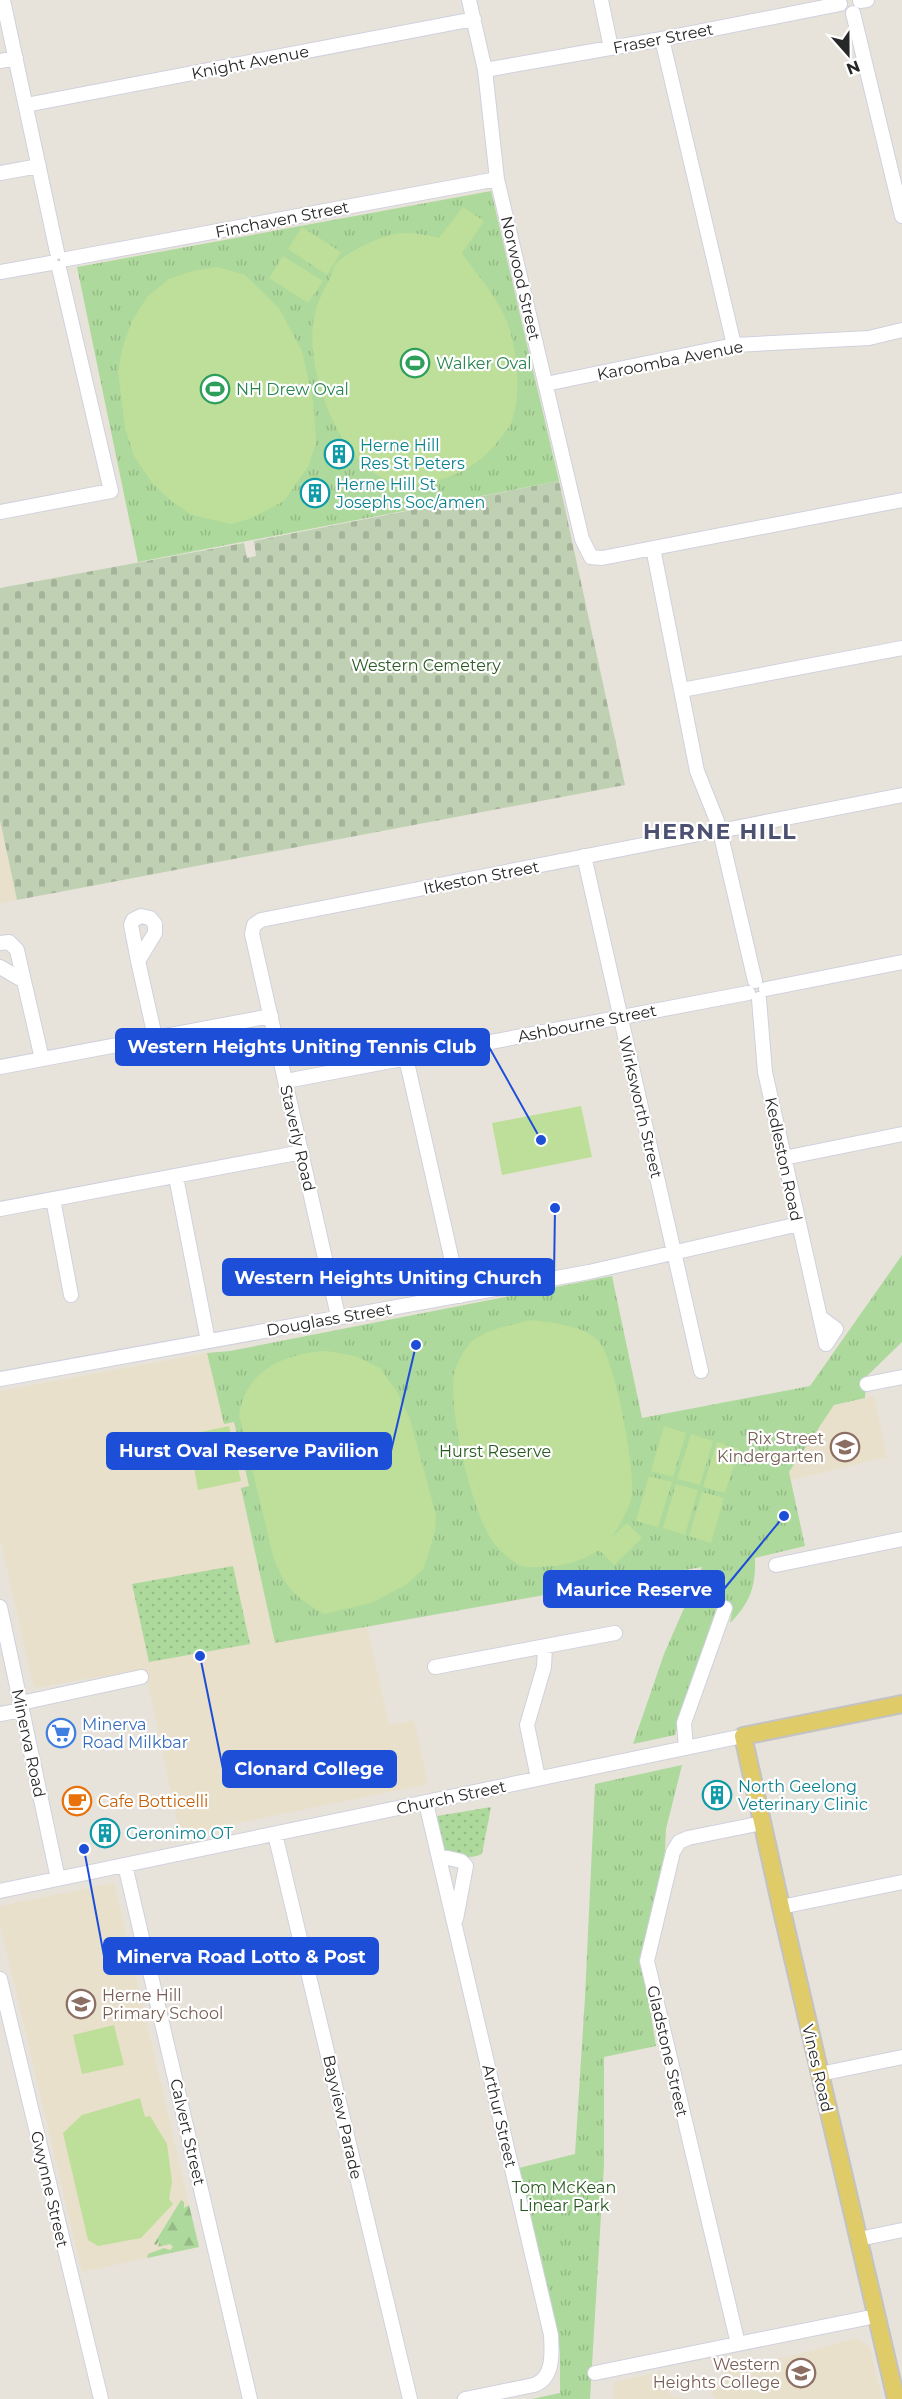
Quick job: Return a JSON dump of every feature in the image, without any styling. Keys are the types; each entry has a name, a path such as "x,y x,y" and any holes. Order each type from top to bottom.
{"main road":[{"name":"Church Street","path":"743,1736 902,1704"},
{"name":"Vines Road","path":"743,1736 896,2399"}],"street":[{"path":"0,512 111,491 3,0"},
{"name":"Norwood Street","path":"470,0 485,70 497,179 582,539 591,557 602,558 653,548"},
{"path":"601,0 611,48"},
{"path":"840,2 846,12 860,3 896,165 902,216"},
{"name":"Fraser Street","path":"485,70 662,39 840,2"},
{"name":"Knight Avenue","path":"26,105 474,19"},
{"path":"662,39 734,345"},
{"path":"0,61 16,58"},
{"path":"0,173 39,166"},
{"name":"Finchaven Street","path":"0,272 497,179"},
{"name":"Karoomba Avenue","path":"546,384 734,345 869,338 902,330"},
{"path":"902,500 653,548 697,771 715,840 726,835 902,795"},
{"path":"682,690 902,648"},
{"name":"Itkeston Street","path":"254,925 261,920 584,856 713,826"},
{"name":"Kedleston Road","path":"726,835 757,991 765,1072 820,1317"},
{"name":"Wirksworth Street","path":"584,856 701,1371"},
{"name":"Staverly Road","path":"254,925 252,934 338,1316"},
{"path":"0,943 9,942 17,950 42,1059"},
{"path":"138,961 155,1037"},
{"name":"Ashbourne Street","path":"286,1081 902,962"},
{"path":"0,967 24,981"},
{"path":"0,1067 271,1016"},
{"path":"406,1058 460,1296"},
{"path":"784,1158 902,1134"},
{"path":"0,1209 302,1152"},
{"path":"176,1177 208,1341"},
{"path":"53,1199 71,1295"},
{"name":"Douglass Street","path":"0,1379 589,1272 799,1224"},
{"path":"867,1384 902,1377"},
{"path":"776,1565 902,1539"},
{"name":"Minerva Road","path":"0,1607 58,1879"},
{"path":"687,1748 684,1723 725,1608"},
{"path":"435,1667 615,1633"},
{"path":"538,1778 527,1725 544,1667 545,1646"},
{"path":"0,1714 141,1677"},
{"name":"Church Street","path":"0,1891 743,1736"},
{"name":"Arthur Street","path":"426,1803 551,2330 550,2368 545,2379 534,2385 465,2399"},
{"name":"Gladstone Street","path":"738,2344 647,1961 673,1852 679,1842 688,1838 762,1823"},
{"name":"Bayview Parade","path":"275,1834 410,2399"},
{"name":"Arthur Street","path":"438,1856 461,1861 466,1866 455,1924"},
{"name":"Calvert Street","path":"125,1865 250,2399"},
{"path":"781,1907 902,1882"},
{"name":"Gwynne Street","path":"0,1979 101,2399"},
{"path":"820,2074 902,2057"},
{"path":"859,2239 902,2230"},
{"path":"595,2373 876,2316"}],"shaded area":[{"path":"0,820 17,900 0,903"},
{"path":"207,1353 224,1423 234,1422 249,1487 241,1489 275,1643 367,1627 389,1725 414,1720 428,1784 180,1835 145,1669 34,1688 0,1539 0,1391"},
{"name":"Rix Street Kindergarten","path":"874,1396 887,1457 791,1480 789,1472 834,1405"},
{"name":"Herne Hill Primary School","path":"114,1883 199,2247 82,2272 0,1924 0,1906"},
{"name":"Western Heights College","path":"856,2338 869,2346 881,2399 716,2399 711,2393 719,2385 729,2368 800,2354"},
{"name":"Western Heights College","path":"661,2372 669,2393 674,2397 686,2399 613,2399 614,2382"}],"green space":[{"path":"491,191 559,481 138,562 77,267"},
{"name":"Walker Oval","path":"463,207 484,221 462,253 492,295 507,322 517,371 515,409 509,426 486,455 476,463 432,482 394,483 372,471 353,453 337,429 325,402 317,374 313,347 315,311 334,266 345,256 376,240 394,234 410,233 439,238"},
{"path":"302,227 341,252 327,275 288,249"},
{"path":"283,256 323,281 308,303 269,278"},
{"name":"NH Drew Oval","path":"217,267 245,275 279,308 302,351 313,401 316,444 308,467 284,501 252,518 231,524 192,515 171,501 152,483 134,456 125,428 118,371 123,346 132,321 147,297 169,279 192,271"},
{"name":"Western Cemetery","path":"559,481 625,785 17,900 0,820 0,588 244,543 247,558 256,556 254,541"},
{"path":"581,1106 592,1157 502,1175 492,1123"},
{"name":"Hurst Reserve","path":"902,1255 902,1342 867,1376 865,1398 834,1405 789,1472 805,1546 755,1558 753,1586 750,1594 730,1623 733,1607 721,1603 717,1607 675,1735 633,1744 664,1654 702,1567 275,1643 241,1488 249,1486 234,1422 224,1424 207,1353 230,1351 612,1276 642,1418 810,1386"},
{"path":"531,1320 568,1326 587,1332 600,1343 612,1372 631,1463 632,1495 629,1506 612,1537 627,1523 642,1538 614,1565 599,1550 578,1561 563,1565 521,1566 506,1556 493,1542 477,1508 458,1436 453,1391 455,1370 466,1349 477,1338 500,1328"},
{"path":"327,1351 355,1356 380,1368 397,1392 410,1419 436,1515 435,1531 424,1568 406,1585 371,1603 324,1614 292,1591 277,1567 239,1414 243,1398 250,1385 270,1366 297,1355"},
{"path":"229,1426 234,1448 191,1458 187,1435"},
{"path":"664,1426 686,1433 673,1477 651,1471"},
{"path":"691,1434 713,1441 700,1485 677,1479"},
{"path":"717,1442 739,1449 725,1493 703,1487"},
{"path":"236,1459 241,1481 198,1490 194,1468"},
{"path":"649,1476 672,1482 658,1527 636,1521"},
{"path":"676,1484 698,1490 685,1535 663,1528"},
{"path":"702,1492 724,1498 711,1543 689,1536"},
{"path":"233,1566 250,1644 149,1662 132,1584"},
{"name":"Tom McKean Linear Park","path":"682,1765 666,1829 665,1851 643,1968 656,2046 604,2057 604,2164 590,2399 532,2399 560,2393 560,2352 519,2168 575,2154 595,1784"},
{"path":"491,1807 482,1854 472,1857 462,1856 443,1848 437,1816"},
{"path":"114,2025 124,2065 82,2074 73,2035"},
{"path":"140,2098 145,2117 150,2116 167,2144 172,2182 169,2199 173,2204 141,2238 98,2246 88,2240 63,2133 82,2115"},
{"path":"181,2200 184,2202 184,2208 189,2205 199,2247 147,2258 148,2254 164,2248 170,2250 173,2247 170,2244 158,2247 160,2240 156,2245 154,2244"}],"place":[{"name":"Walker Oval","path":"415,363"},
{"name":"NH Drew Oval","path":"215,389"},
{"name":"Herne Hill Res St Peters","path":"339,454"},
{"name":"Herne Hill St Josephs Soc/amen","path":"315,493"},
{"name":"Western Heights Uniting Tennis Club","path":"541,1140"},
{"name":"Western Heights Uniting Church","path":"555,1208"},
{"name":"Hurst Oval Reserve Pavilion","path":"416,1345"},
{"name":"Rix Street Kindergarten","path":"845,1447"},
{"name":"Maurice Reserve","path":"784,1516"},
{"name":"Clonard College","path":"200,1656"},
{"name":"Minerva Road Milkbar","path":"61,1733"},
{"name":"North Geelong Veterinary Clinic","path":"717,1795"},
{"name":"Cafe Botticelli","path":"77,1801"},
{"name":"Geronimo OT","path":"105,1833"},
{"name":"Minerva Road Lotto & Post","path":"84,1849"},
{"name":"Herne Hill Primary School","path":"81,2004"},
{"name":"Western Heights College","path":"801,2373"}],"district":[{"name":"HERNE HILL","path":"720,831"}]}
